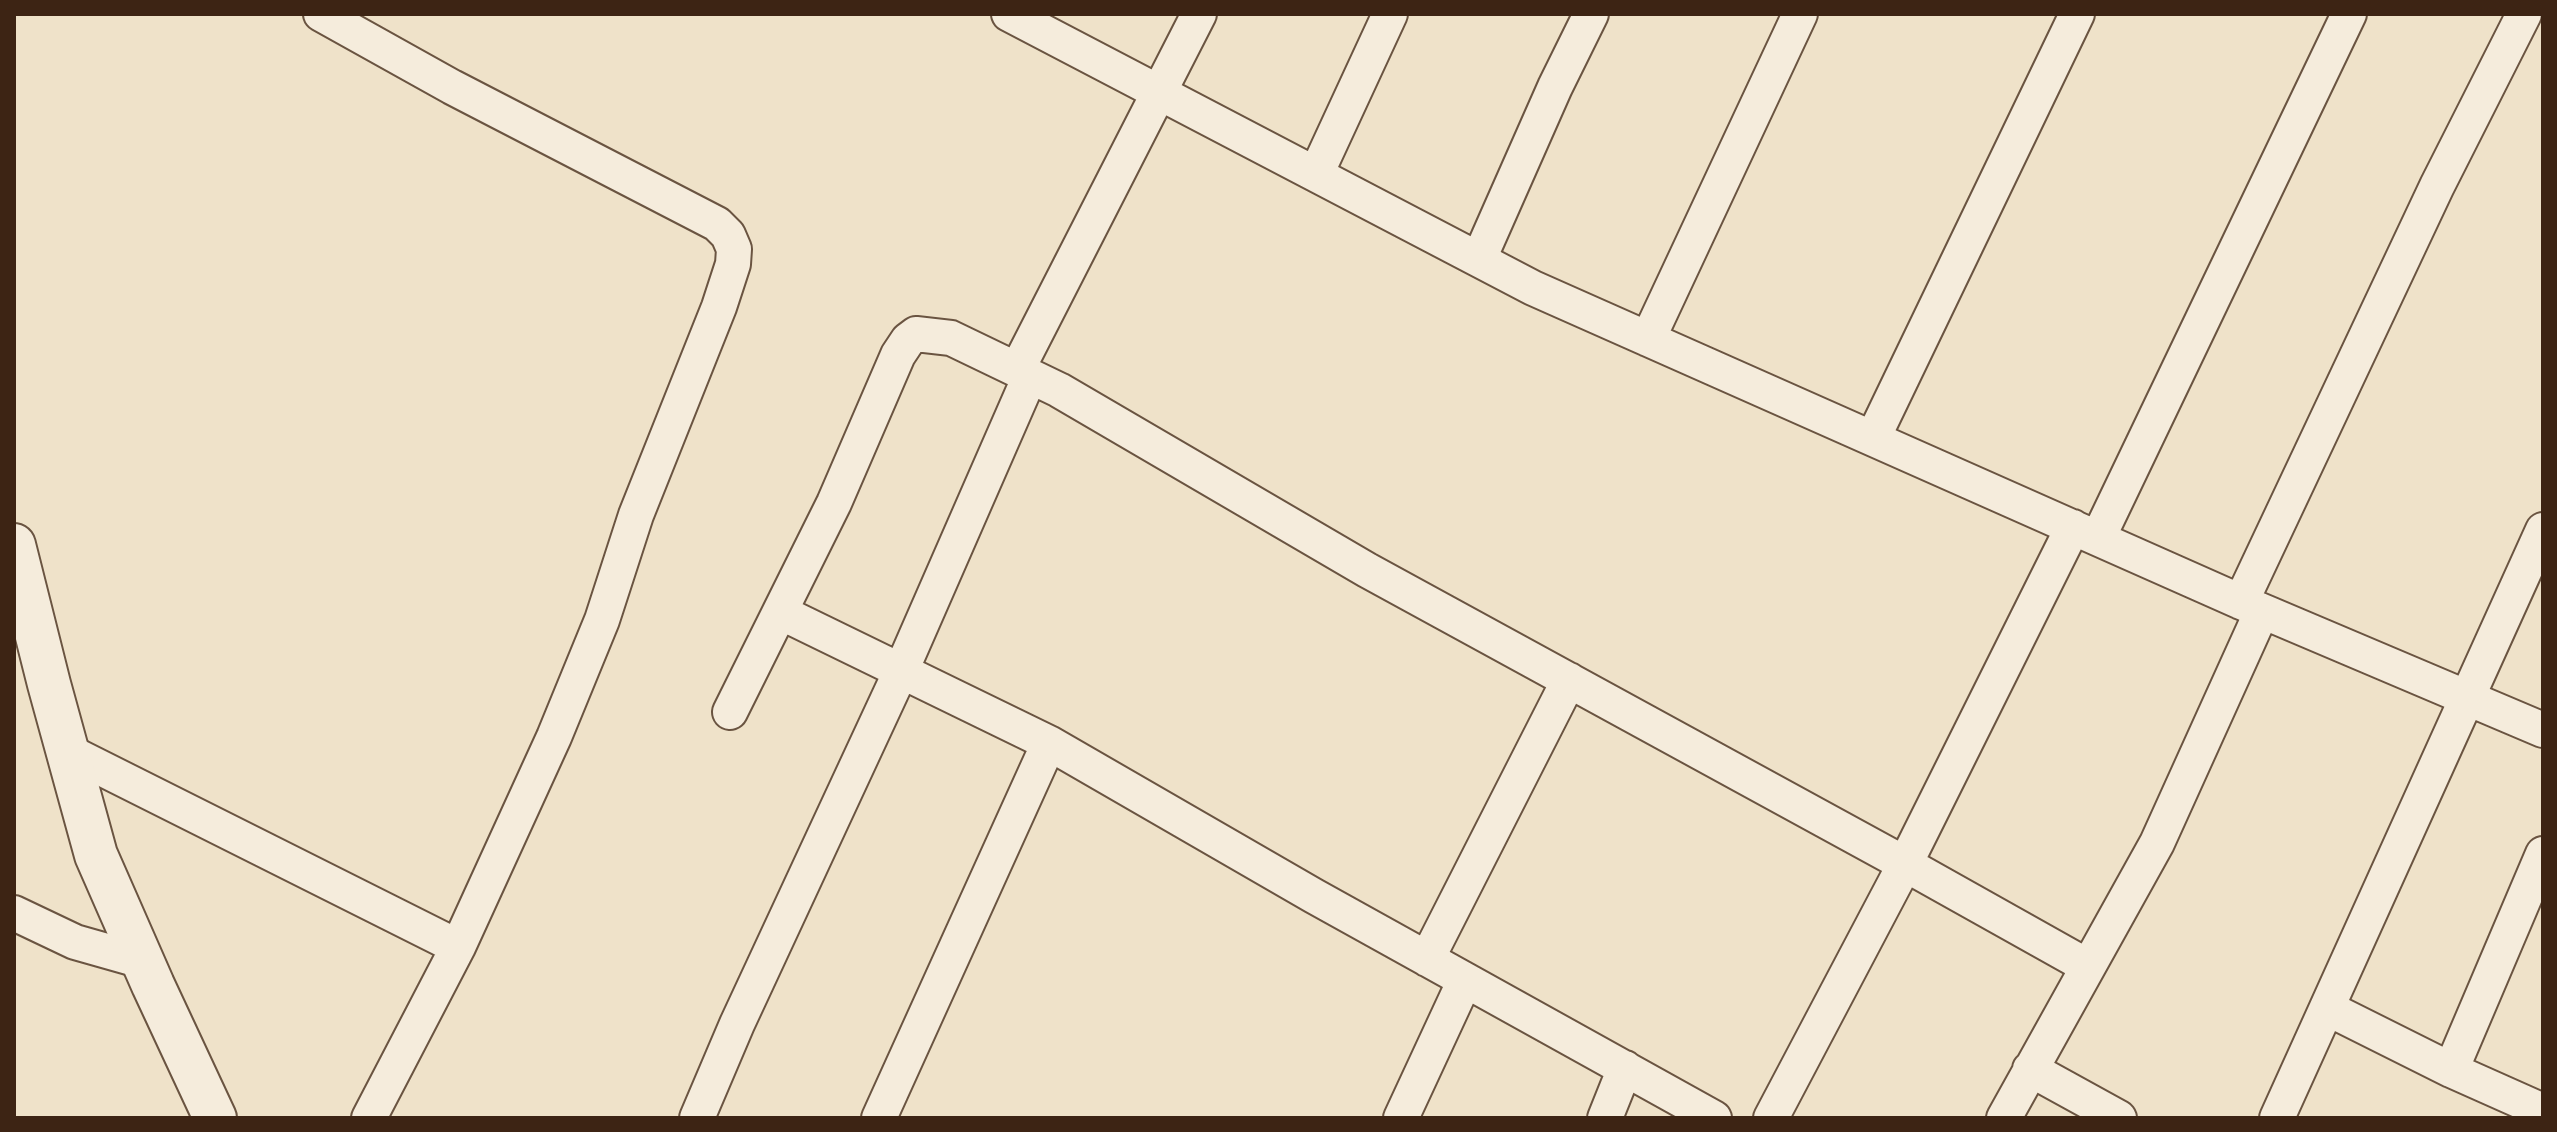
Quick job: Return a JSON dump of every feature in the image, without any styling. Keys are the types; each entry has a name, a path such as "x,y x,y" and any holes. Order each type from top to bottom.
{"street":[{"path":"321,14 452,87 717,224 728,235 734,249 733,264 719,307 636,515 602,620 554,737 458,947 369,1118"},
{"path":"1009,14 1533,288 2252,607 2543,730"},
{"path":"697,1118 737,1024 901,671 1024,373 1158,92 1199,14"},
{"path":"1316,174 1390,14"},
{"path":"1479,259 1591,14"},
{"path":"1648,339 1800,14"},
{"path":"1873,438 2077,14"},
{"path":"1771,1118 1905,864 2086,533 2349,14"},
{"path":"2004,1118 2157,843 2252,607 2437,186 2524,14"},
{"path":"730,712 834,503 898,355 916,334 951,338 1059,390 1367,570 2087,966"},
{"path":"2277,1118 2543,530"},
{"path":"14,545 96,855 215,1118"},
{"path":"780,612 1049,743 1427,959 1714,1118"},
{"path":"1427,959 1569,680"},
{"path":"879,1118 1049,743"},
{"path":"67,751 458,947"},
{"path":"2451,1070 2543,854"},
{"path":"14,913 75,942 142,961"},
{"path":"1401,1118 1465,980"},
{"path":"2327,1008 2451,1070 2543,1111"},
{"path":"1605,1118 1625,1068"},
{"path":"2030,1069 2119,1118"}]}
